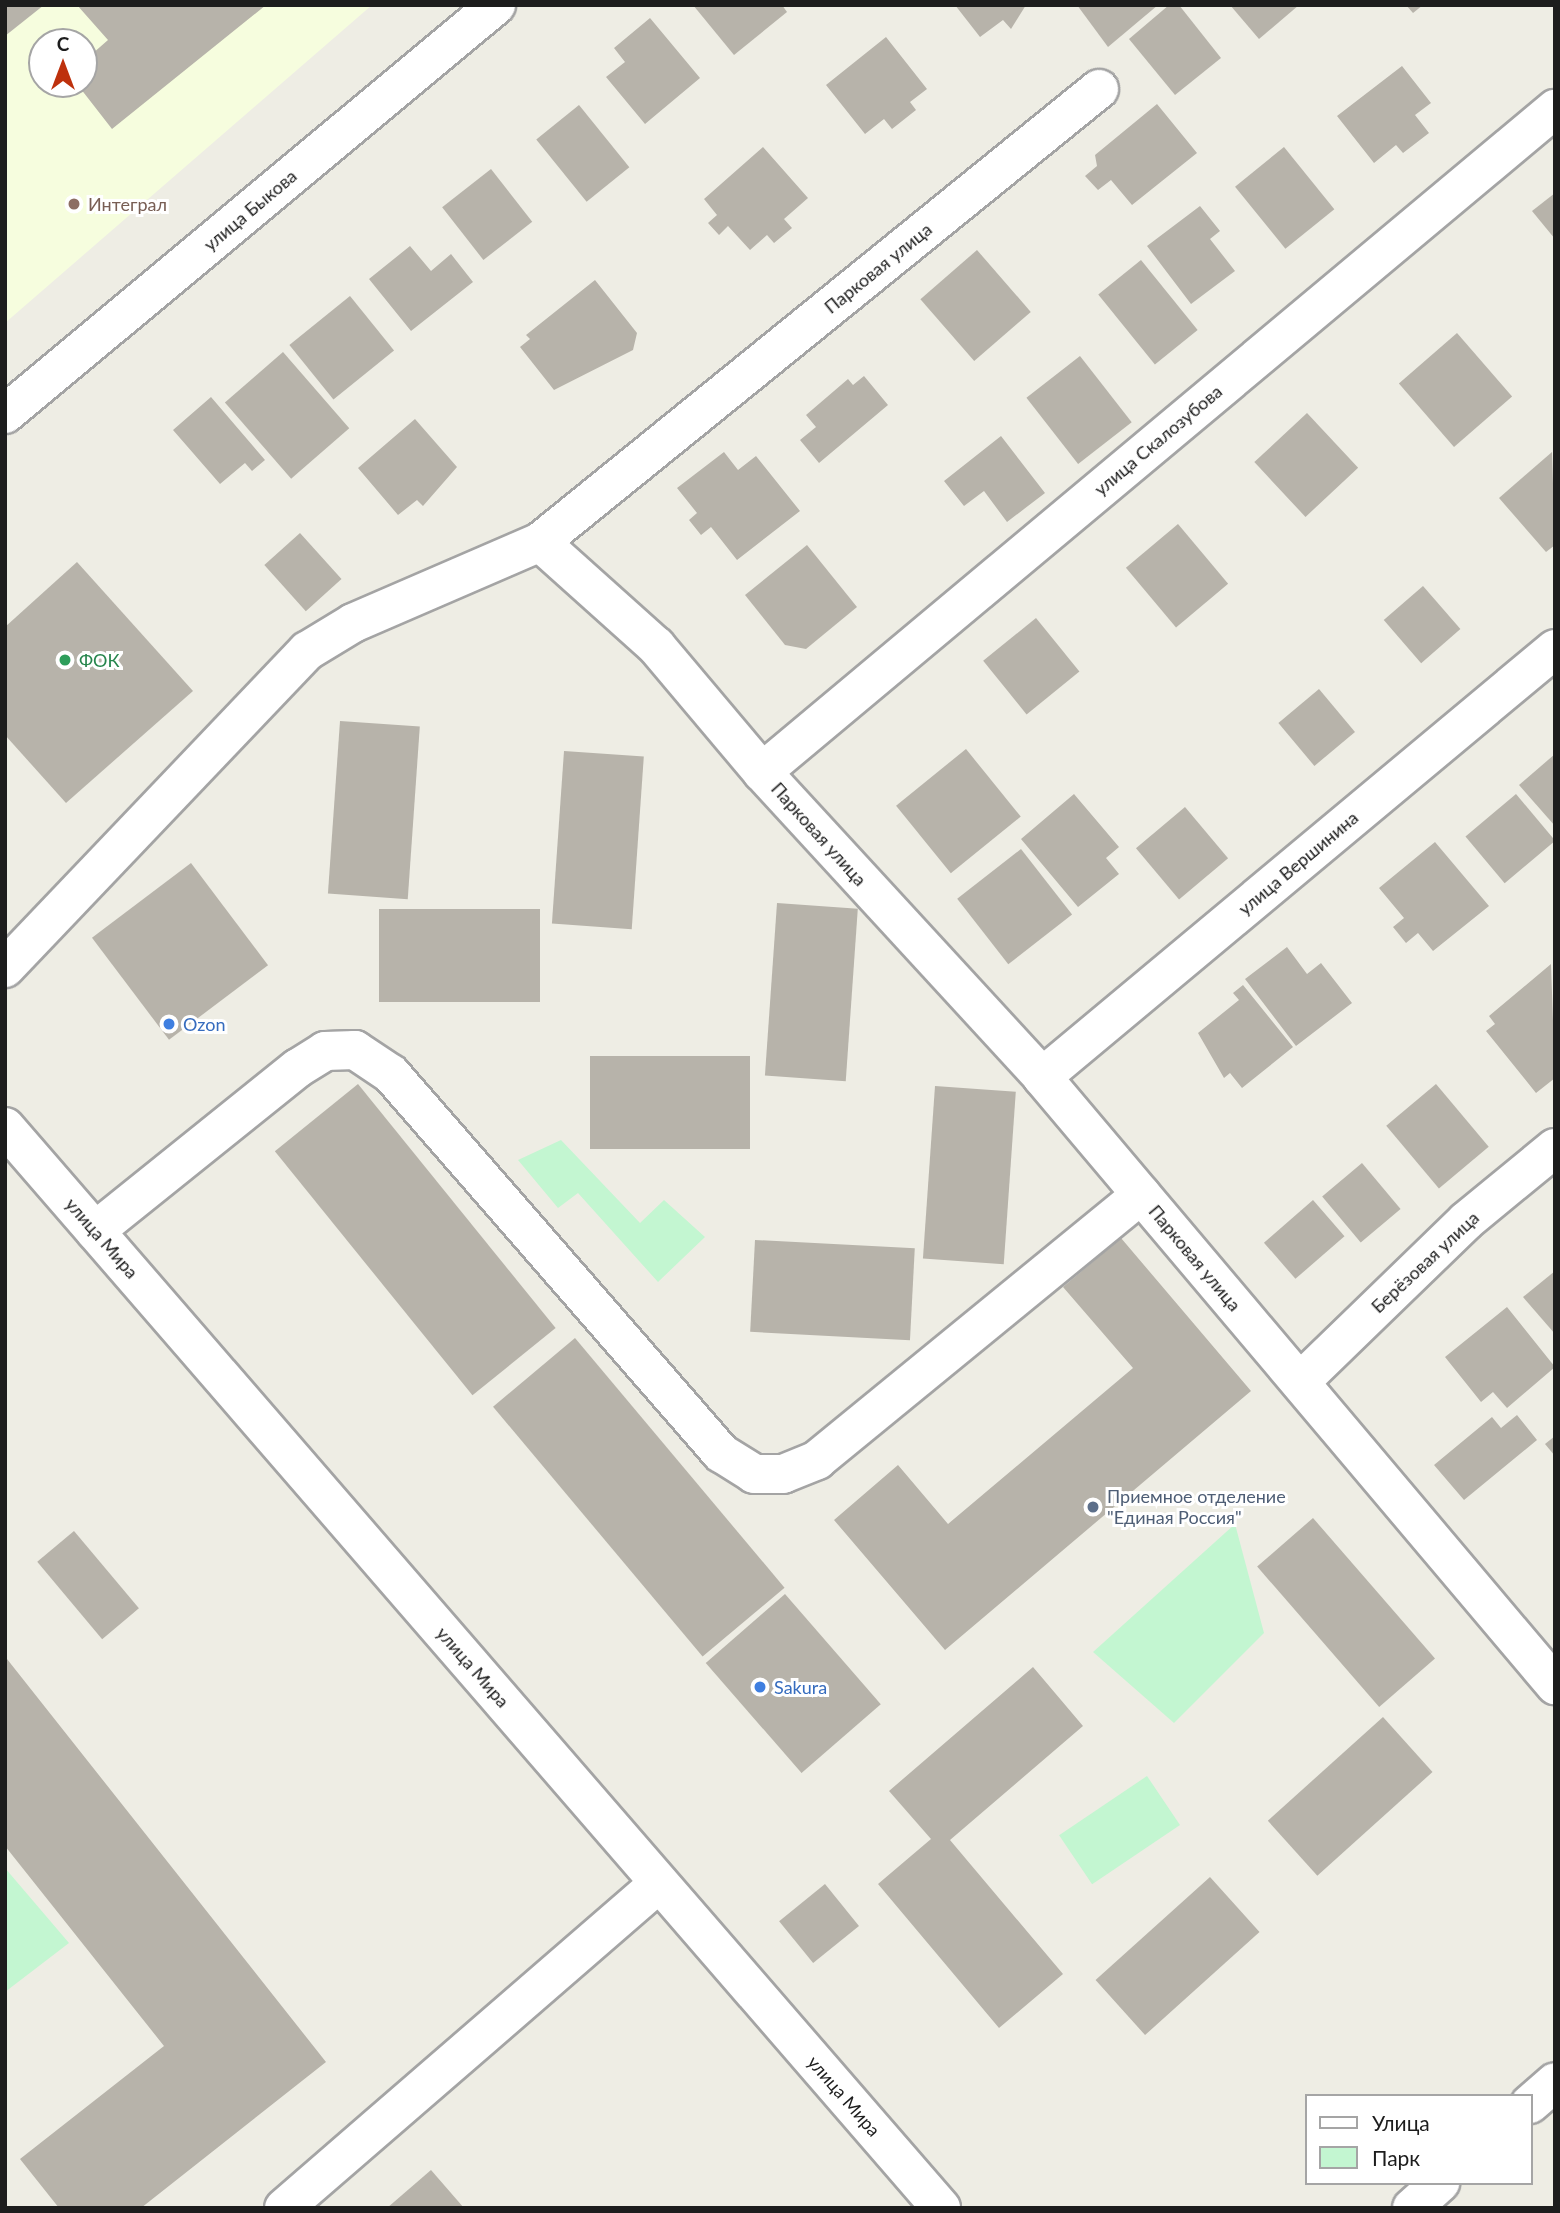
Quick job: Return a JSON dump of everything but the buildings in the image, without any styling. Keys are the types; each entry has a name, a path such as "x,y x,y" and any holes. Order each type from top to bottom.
{"street":[{"name":"улица Быкова","path":"5,414 496,5"},
{"name":"Парковая улица","path":"1099,89 540,542 656,646 762,772 1042,1077 1555,1685"},
{"name":"улица Скалозубова","path":"762,772 1555,109"},
{"path":"5,968 307,651 353,623 540,542"},
{"name":"улица Вершинина","path":"1042,1077 1555,649"},
{"path":"96,1231 298,1068 325,1051 355,1050 391,1074 721,1453 754,1474 783,1474 817,1460 1141,1195"},
{"name":"улица Мира","path":"5,1127 941,2208"},
{"name":"Берёзовая улица","path":"1300,1382 1466,1221 1555,1148"},
{"path":"284,2208 659,1883"},
{"path":"1532,2102 1555,2082"},
{"path":"1412,2208 1438,2185"}],"shaded area":[{"name":"Интеграл","path":"5,5 372,5 5,323"}],"green space":[{"path":"561,1140 640,1223 664,1200 705,1237 658,1282 578,1193 558,1208 518,1160"},
{"path":"1235,1524 1264,1633 1174,1723 1093,1652"},
{"path":"1147,1776 1180,1825 1092,1884 1059,1835"},
{"path":"5,1868 69,1943 5,1992"}],"place":[{"name":"Интеграл","path":"74,204"},
{"name":"ФОК","path":"65,660"},
{"name":"Ozon","path":"169,1024"},
{"name":"Приемное отделение \"Единая Россия\"","path":"1093,1507"},
{"name":"Sakura","path":"760,1687"}]}
